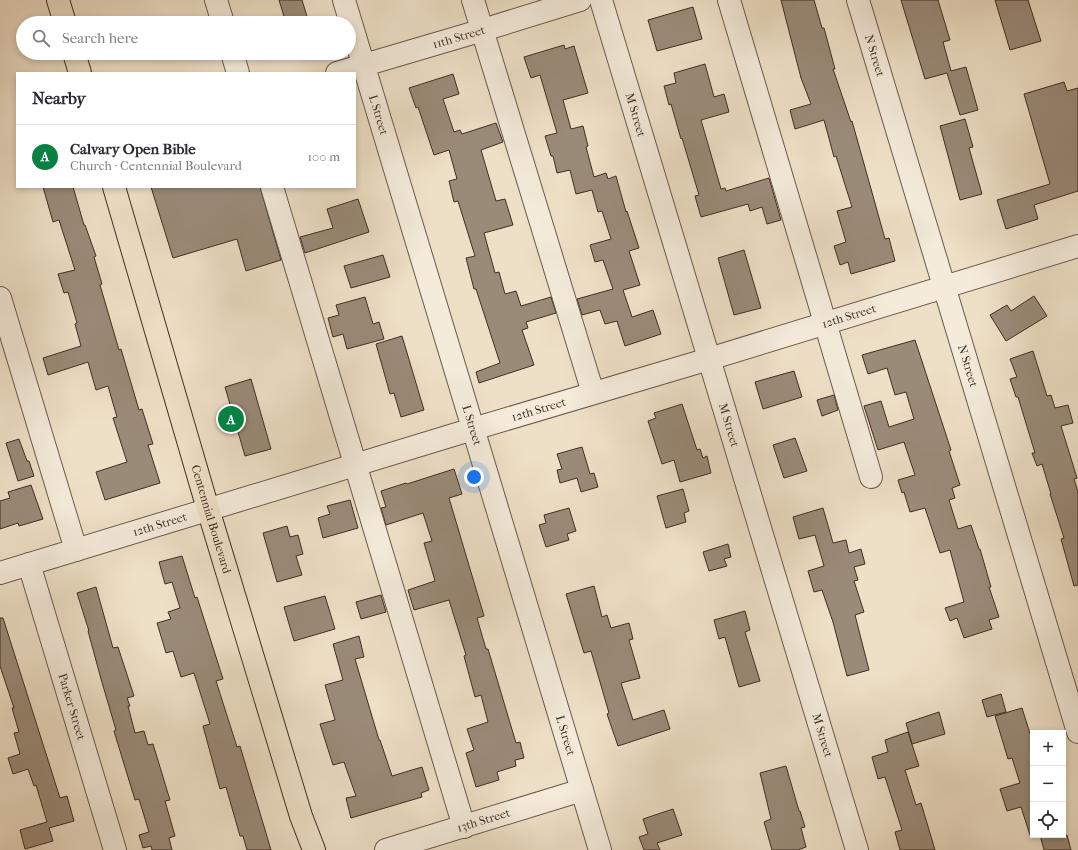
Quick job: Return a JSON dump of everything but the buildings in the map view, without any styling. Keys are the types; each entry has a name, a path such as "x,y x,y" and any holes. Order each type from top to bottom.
{"main road":[{"path":"58,0 63,16"},
{"path":"76,60 80,72"},
{"name":"Centennial Boulevard","path":"114,188 208,509 301,816 314,850"}],"street":[{"path":"216,0 221,16"},
{"name":"L Street","path":"344,0 349,16"},
{"path":"473,0 593,393"},
{"name":"11th Street","path":"340,72 580,0"},
{"name":"M Street","path":"601,0 857,850"},
{"path":"729,0 871,477"},
{"name":"N Street","path":"858,0 1078,732"},
{"name":"L Street","path":"356,39 600,850"},
{"path":"234,60 238,72"},
{"path":"272,188 464,827"},
{"name":"12th Street","path":"0,573 355,464 826,324 1078,246"},
{"path":"0,298 76,550"},
{"name":"Parker Street","path":"29,564 115,850"},
{"name":"13th Street","path":"386,850 582,790"}],"place":[{"name":"Calvary Open Bible","path":"231,419"}]}
